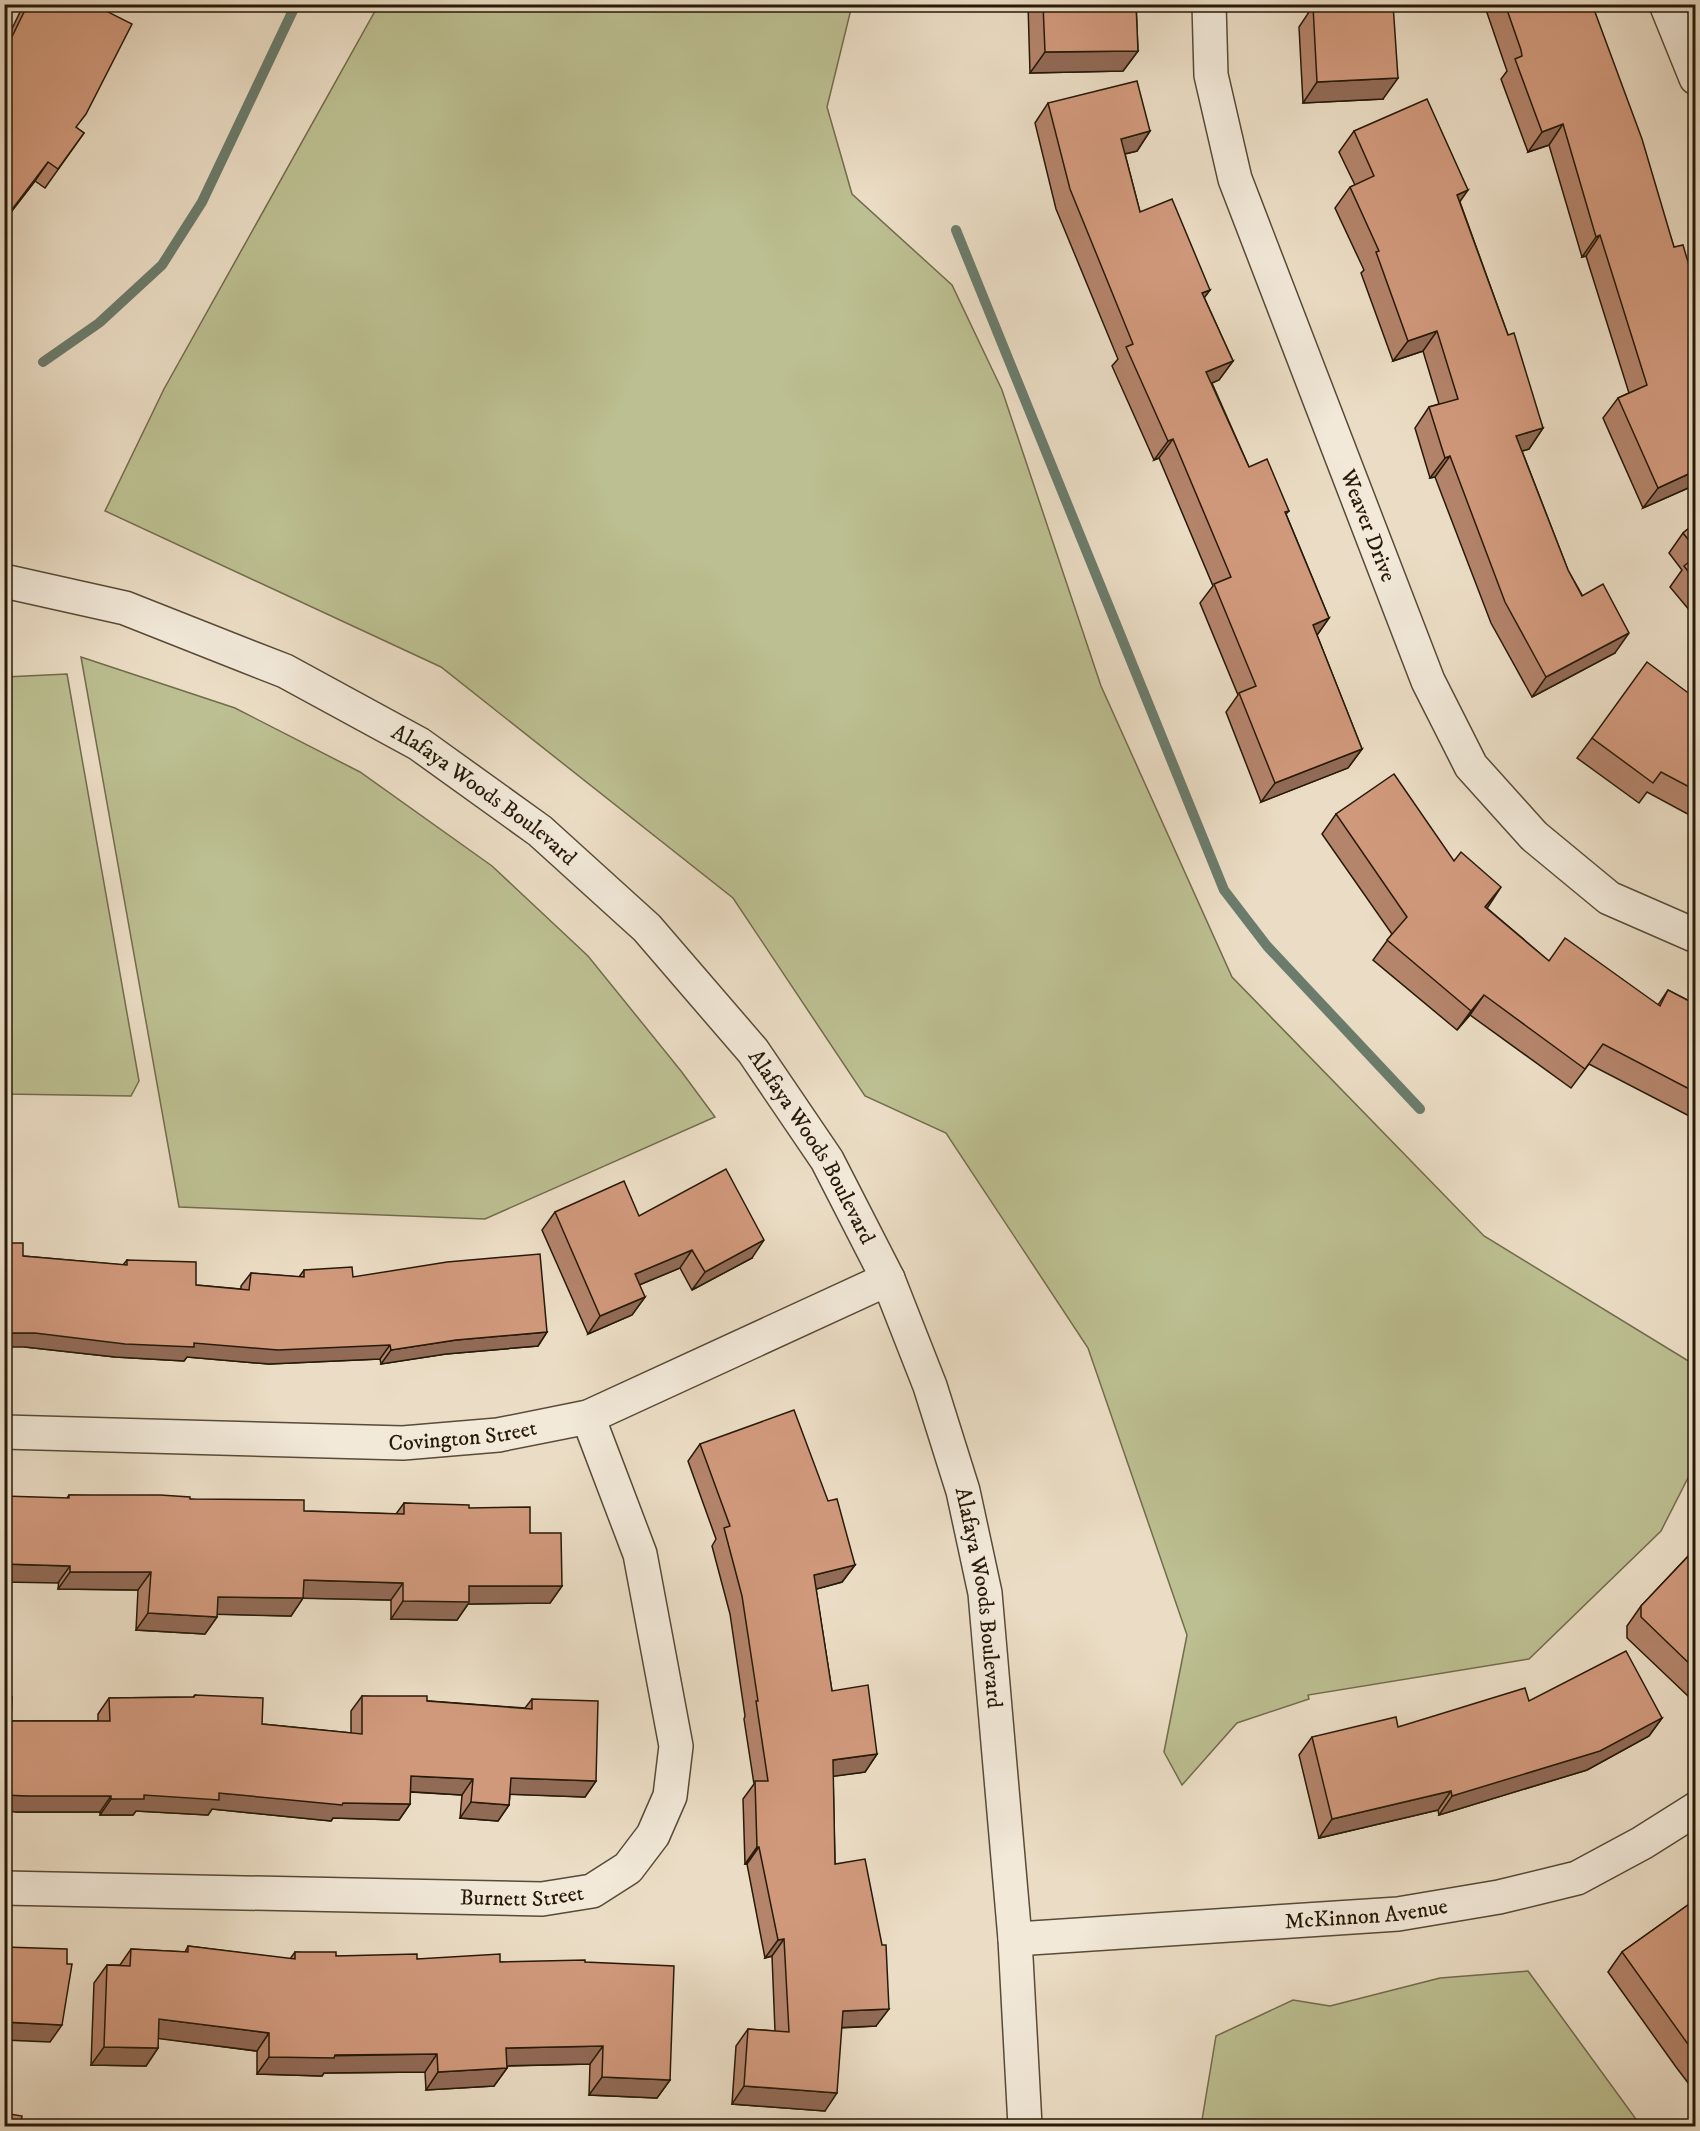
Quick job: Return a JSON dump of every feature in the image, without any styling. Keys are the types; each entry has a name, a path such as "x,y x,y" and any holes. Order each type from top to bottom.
{"street":[{"name":"Weaver Drive","path":"1209,4 1211,75 1234,179 1428,681 1471,766 1534,836 1609,898 1695,936"},
{"path":"1666,4 1695,78"},
{"name":"Alafaya Woods Boulevard","path":"4,581 125,608 285,671 419,744 540,831 647,928 753,1052 827,1160 888,1279 930,1386 963,1491 985,1593 1015,1939 1025,2127"},
{"name":"Covington Street","path":"4,1432 403,1443 498,1436 588,1417 888,1279"},
{"name":"Burnett Street","path":"4,1888 542,1899 592,1891 628,1868 653,1835 670,1796 676,1746 640,1554 588,1417"},
{"name":"McKinnon Avenue","path":"1015,1939 1398,1914 1499,1897 1577,1878 1642,1843 1695,1809"}],"green space":[{"path":"379,4 852,5 827,107 852,194 952,285 1002,390 1101,686 1232,977 1484,1236 1695,1365 1695,1464 1661,1531 1529,1659 1308,1695 1309,1699 1237,1723 1182,1785 1164,1752 1187,1635 1088,1348 946,1133 865,1096 733,898 441,667 105,511 164,389"},
{"path":"81,657 235,708 360,772 492,866 588,956 715,1117 485,1219 179,1207"},
{"path":"67,674 139,1081 131,1096 5,1094 5,677"},
{"path":"1528,1971 1641,2126 1201,2126 1216,2036 1293,2000 1330,2006 1440,1978"}],"building":[{"path":"28,4 107,4 104,10 132,24 86,114 76,127 84,133 58,169 48,162 4,220 4,53"},
{"path":"1043,4 1136,4 1138,51 1045,52"},
{"path":"1393,4 1398,78 1317,82 1313,6"},
{"path":"1505,4 1592,4 1642,139 1674,247 1683,245 1695,286 1695,471 1658,488 1618,398 1647,385 1600,235 1596,237 1563,124 1542,132 1515,59 1522,56 1521,50"},
{"path":"1137,81 1150,131 1121,139 1140,212 1172,199 1210,290 1202,293 1233,361 1206,372 1249,467 1267,459 1289,511 1285,512 1329,618 1313,625 1362,749 1275,783 1239,693 1256,686 1214,584 1231,577 1173,439 1168,441 1126,347 1133,344 1070,189 1048,103"},
{"path":"1427,99 1468,190 1457,195 1508,335 1514,333 1543,428 1516,436 1568,570 1582,596 1603,584 1629,633 1546,677 1505,602 1450,456 1445,458 1429,407 1458,399 1437,331 1408,341 1376,252 1379,251 1350,187 1374,176 1354,131"},
{"path":"1695,523 1695,548 1683,533"},
{"path":"1695,557 1695,580 1684,566"},
{"path":"1647,662 1695,698 1695,790 1661,772 1653,783 1592,738"},
{"path":"1394,774 1454,861 1461,852 1501,887 1485,907 1549,961 1565,938 1660,1006 1668,990 1695,1004 1695,1092 1603,1044 1585,1069 1484,995 1471,1011 1387,940 1407,917 1336,814"},
{"path":"726,1169 764,1240 705,1272 692,1250 635,1274 645,1297 600,1316 555,1212 624,1181 639,1216"},
{"path":"4,1243 23,1243 23,1256 127,1265 127,1260 196,1262 196,1285 249,1290 251,1273 304,1277 304,1270 352,1267 353,1277 447,1262 540,1254 547,1332 456,1340 391,1350 390,1345 278,1350 194,1343 194,1347 125,1344 35,1333 4,1333"},
{"path":"794,1410 828,1501 837,1499 855,1565 814,1575 832,1691 868,1685 877,1754 833,1760 835,1864 865,1859 882,1945 886,1945 889,2009 843,2011 837,2093 744,2086 748,2029 789,2032 784,1939 778,1940 759,1847 757,1847 755,1781 768,1781 742,1596 724,1528 730,1526 700,1444"},
{"path":"69,1495 160,1495 190,1497 190,1499 304,1500 304,1511 404,1514 404,1503 469,1505 469,1508 530,1507 530,1533 561,1533 562,1586 469,1586 469,1602 403,1601 403,1583 304,1580 303,1598 218,1597 217,1617 148,1613 151,1572 70,1572 70,1566 4,1564 4,1496 69,1498"},
{"path":"1695,1549 1695,1669 1641,1617 1641,1606"},
{"path":"1626,1651 1662,1718 1600,1751 1452,1796 1451,1791 1332,1819 1312,1737 1396,1717 1398,1727 1525,1688 1529,1701"},
{"path":"195,1695 263,1698 262,1724 362,1734 362,1696 427,1696 427,1701 532,1709 532,1699 598,1701 596,1781 511,1778 509,1805 471,1802 473,1779 411,1776 410,1804 343,1803 342,1805 219,1793 219,1800 144,1795 144,1799 111,1799 111,1796 4,1795 4,1697 12,1697 11,1721 110,1721 109,1698 194,1697"},
{"path":"1695,1900 1695,2054 1622,1952"},
{"path":"188,1946 295,1959 295,1952 336,1952 336,1956 417,1954 417,1959 500,1954 500,1962 585,1960 585,1962 674,1966 670,2080 602,2077 603,2046 506,2048 507,2068 438,2072 437,2054 335,2055 334,2058 269,2057 269,2033 159,2019 158,2048 104,2047 107,1965 130,1966 131,1949 188,1952"},
{"path":"4,1947 67,1949 67,1964 72,1964 62,2025 4,2022"},
{"path":"4,2113 22,2116 20,2127 4,2127"}],"waterway":[{"path":"43,362 99,323 162,265 202,202 296,4"},
{"path":"956,230 1224,890 1267,946 1420,1109"}]}
